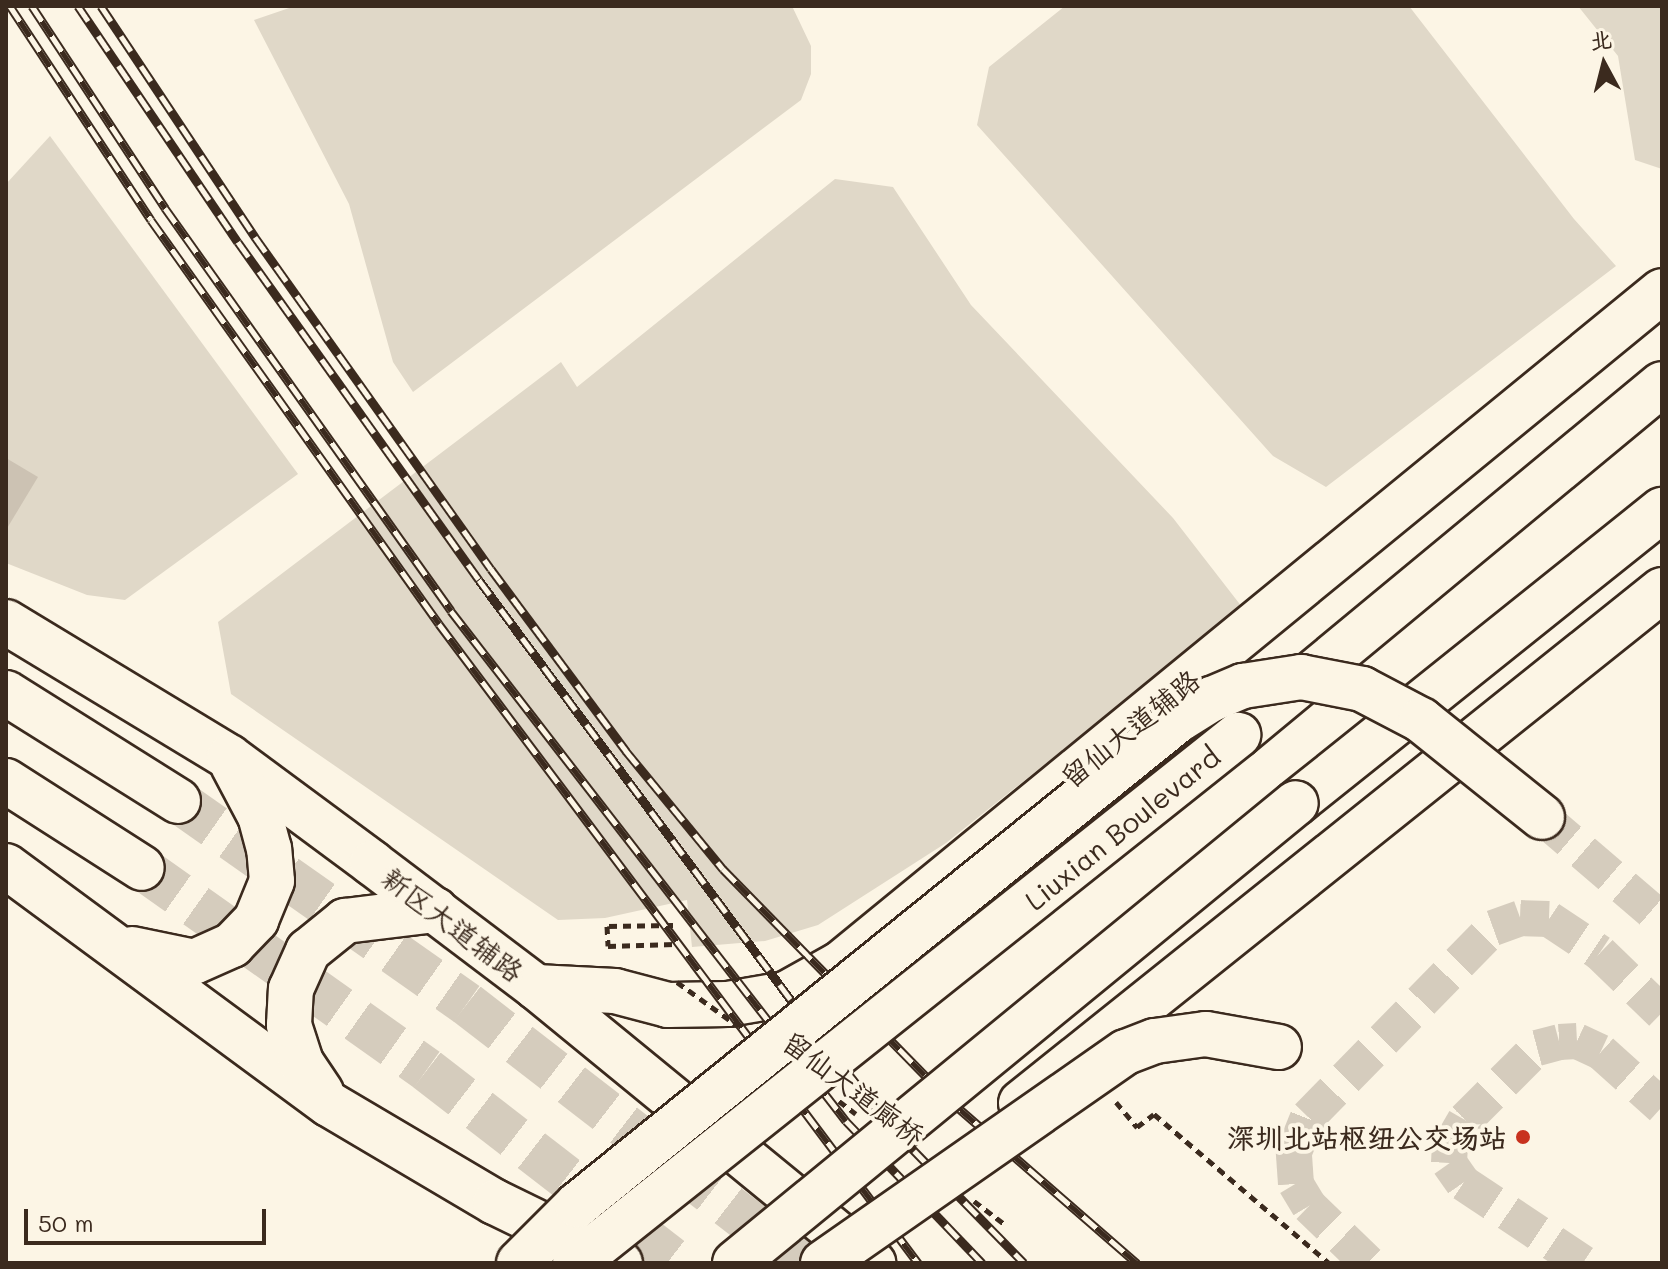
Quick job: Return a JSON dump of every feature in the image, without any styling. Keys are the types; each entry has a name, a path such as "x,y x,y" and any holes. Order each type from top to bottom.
{"main road":[{"name":"留仙大道辅路","path":"536,987 615,991 668,1005 728,1004 786,994 840,964 1662,291"},
{"name":"Liuxian Boulevard","path":"575,1263 1238,735 1662,384"},
{"path":"735,1263 1296,803 1662,510"},
{"path":"902,1263 896,1234 901,1213 923,1184 1662,590"},
{"name":"新区大道辅路","path":"6,622 229,757 536,987 873,1263"},
{"path":"519,1263 577,1205 1178,720 1212,699 1243,686 1301,677 1362,689 1421,720 1542,817"},
{"path":"6,693 178,801"},
{"path":"101,934 148,956 194,962 232,945 256,920 272,881 269,849 260,816 229,757"},
{"path":"6,781 142,868"},
{"path":"6,866 329,1104 495,1202 620,1263"},
{"path":"329,1104 301,1062 289,1025 291,989 308,951 345,921 435,910"},
{"path":"823,1263 1126,1052 1155,1041 1206,1034 1279,1047"}],"path":[{"path":"673,925 607,926 608,946 675,944"},
{"path":"677,982 741,1028"},
{"name":"留仙大道廊桥","path":"829,1094 867,1122"},
{"path":"1104,1112 1116,1102 1137,1127 1154,1114 1329,1263"},
{"path":"969,1197 1007,1226"}],"shaded area":[{"path":"295,6 792,6 811,46 811,74 801,100 413,392 393,362 349,204 254,20"},
{"path":"1065,6 1409,6 1574,219 1616,266 1326,487 1273,456 977,125 989,67"},
{"path":"1578,6 1662,6 1662,169 1635,160 1618,56"},
{"path":"50,136 298,474 125,600 87,595 6,563 6,184"},
{"path":"835,179 893,187 971,305 1173,518 1242,607 946,843 818,925 765,941 692,947 687,900 605,918 558,920 231,694 218,622 561,362 577,387"}],"building":[{"path":"6,458 38,477 6,530"}],"tunnel":[{"path":"178,801 467,1004 802,1263"},
{"path":"1542,817 1662,920"},
{"path":"142,868 427,1070 677,1263"},
{"path":"1368,1263 1309,1206 1296,1184 1294,1152 1308,1117 1493,928 1520,918 1549,919 1600,953 1662,1013"},
{"path":"1583,1263 1463,1183 1449,1163 1450,1146 1465,1120 1537,1048 1559,1042 1577,1041 1601,1052 1662,1107"}],"railway":[{"path":"10,6 151,220 439,624 918,1263"},
{"path":"32,6 165,208 451,611 846,1121 982,1263"},
{"path":"78,6 238,242 479,580 800,1012 889,1125 1024,1263"},
{"path":"101,6 255,237 491,569 626,751 723,869 947,1098 1137,1263"}],"place":[{"name":"深圳北站枢纽公交场站","path":"1523,1137"}]}
